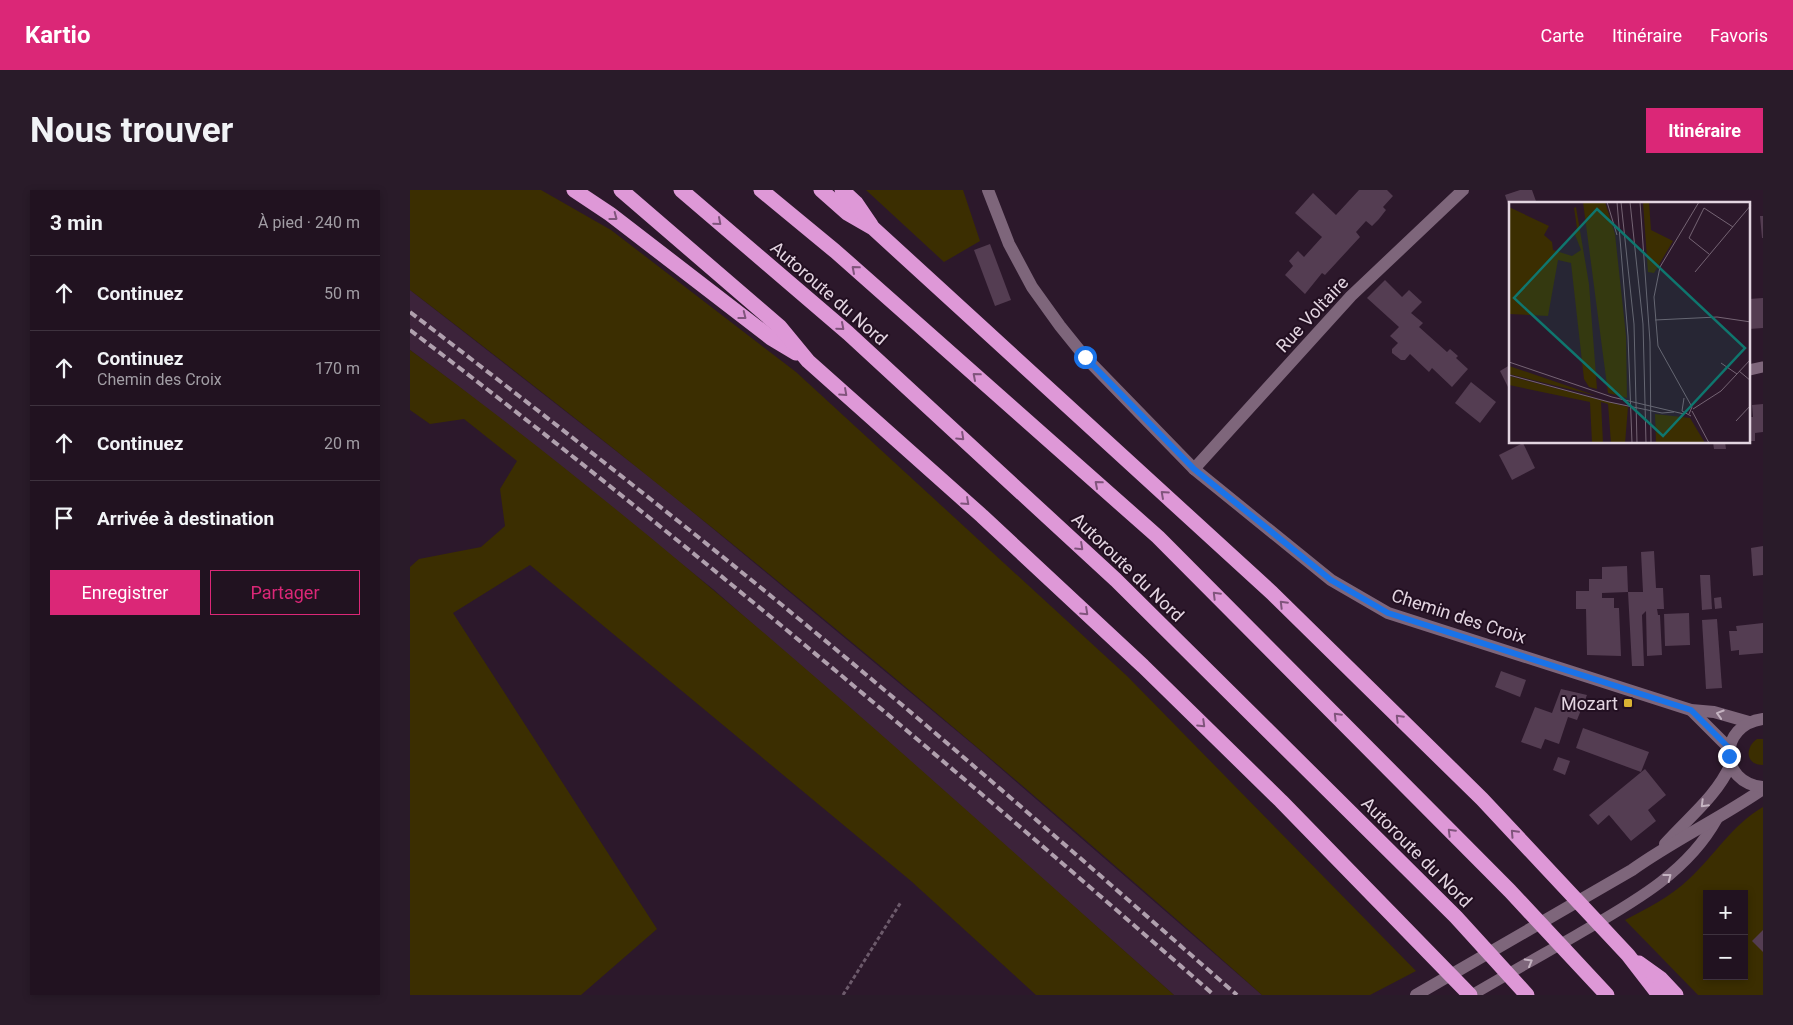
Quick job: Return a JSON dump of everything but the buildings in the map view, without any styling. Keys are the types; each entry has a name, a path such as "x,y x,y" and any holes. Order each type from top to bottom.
{"highway":[{"path":"574,190 610,214 771,338 808,361"},
{"path":"621,190 780,327 808,361 982,516 1143,666 1280,801 1471,995"},
{"name":"Autoroute du Nord","path":"680,190 848,333 1116,580 1456,917 1527,995"},
{"name":"Autoroute du Nord","path":"762,190 835,251 1158,537 1510,891 1607,995"},
{"path":"820,190 847,213 873,228 1272,593 1482,800 1628,955 1658,995"},
{"path":"842,190 856,203 873,228"},
{"path":"1628,955 1660,978 1676,995"}],"main road":[{"name":"Chemin des Croix","path":"988,190 1009,244 1032,287 1085,357 1194,469 1331,580 1388,613 1691,710 1758,718"},
{"name":"Rue Voltaire","path":"1194,469 1351,296 1463,190"},
{"path":"1691,710 1729,748"},
{"path":"1660,850 1709,800 1724,779 1730,764 1729,748 1736,733 1758,718"},
{"path":"1730,764 1736,774 1744,781 1763,788"},
{"path":"1416,995 1632,870 1660,850 1717,819 1763,788"}],"lane":[{"path":"1750,370 1763,367"},
{"path":"1471,995 1619,910 1657,885 1689,858 1706,839 1717,819"}],"path":[{"path":"843,995 901,902"}],"shaded area":[{"path":"410,190 541,190 611,230 796,372 1127,676 1416,971 1370,995 1262,995 1054,813 843,635 628,460 410,290"},
{"path":"866,190 963,190 980,241 944,262"},
{"path":"410,290 670,493 976,747 1262,995 1174,995 713,589 410,350"},
{"path":"410,350 510,425 704,582 894,746 1174,995 1036,995 911,881 530,565 453,613 657,929 581,995 410,995 410,567 419,559 481,547 505,526 500,489 517,461 464,419 430,424 410,410"},
{"path":"1757,739 1763,739 1763,765 1753,762 1749,755 1750,746"},
{"path":"1763,807 1763,995 1698,995 1625,920 1658,902 1682,885 1742,822"}],"railway":[{"path":"410,312 716,551 816,633 975,767 1237,995"},
{"path":"410,330 616,491 818,656 1017,824 1214,995"}],"place":[{"name":"Mozart","path":"1628,703"}],"route":[{"path":"1085,357 1194,469 1331,580 1388,613 1622,686 1691,710 1712,728 1729,748 1729,756"}]}
